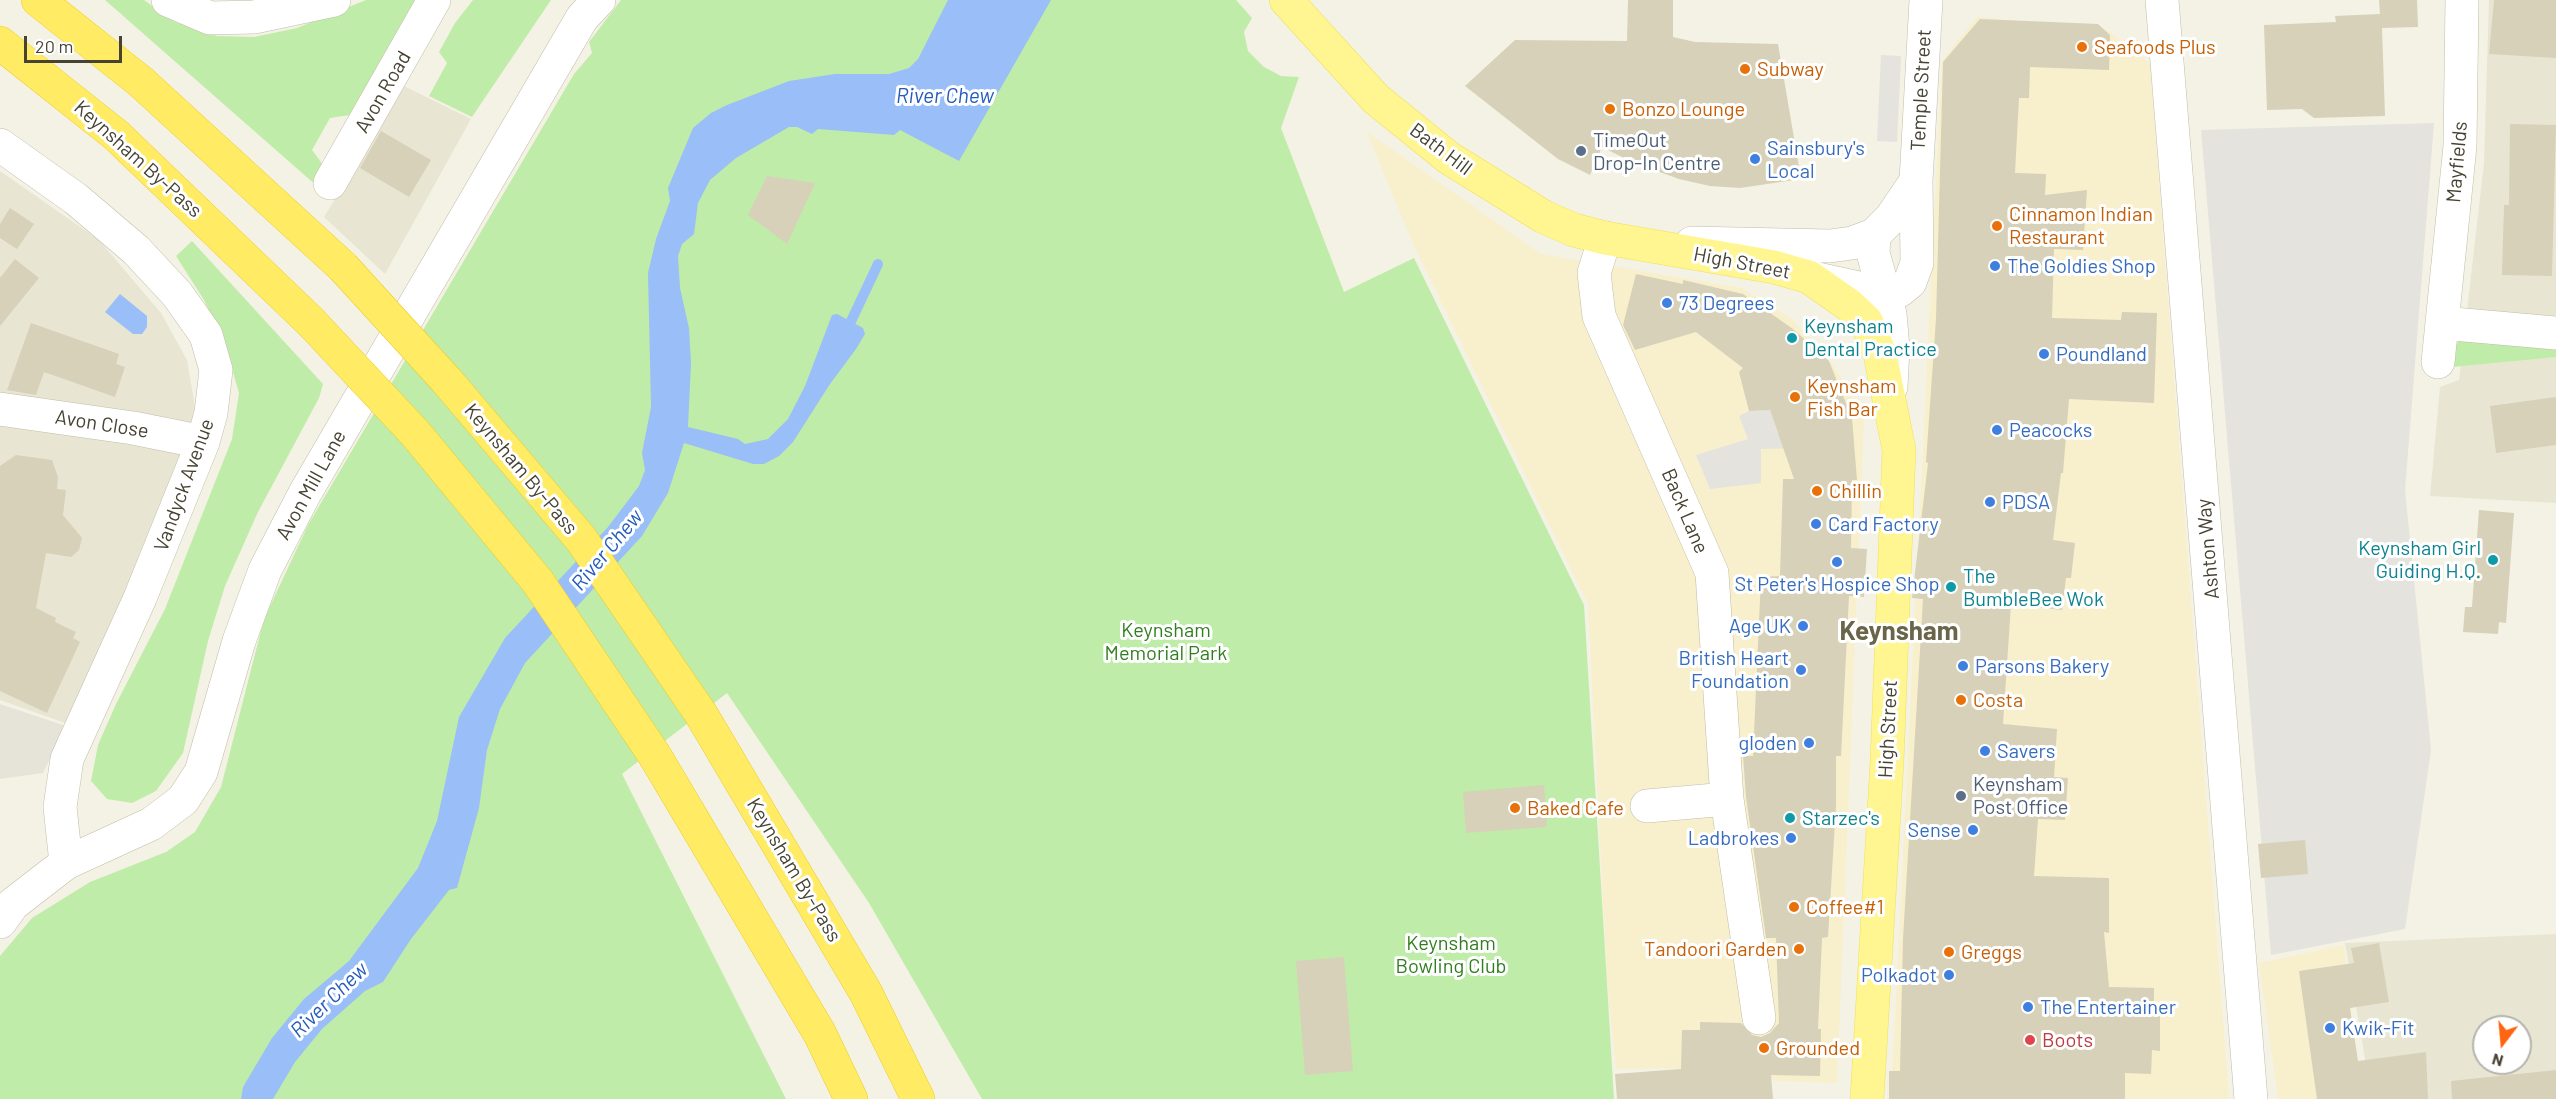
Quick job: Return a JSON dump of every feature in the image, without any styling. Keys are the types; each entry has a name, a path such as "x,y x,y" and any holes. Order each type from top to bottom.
{"highway":[{"name":"Keynsham By-Pass","path":"38,0 141,82 343,267 447,381 581,539 701,714 866,993 918,1099"},
{"name":"Keynsham By-Pass","path":"0,43 116,135 311,322 415,433 538,582 655,756 820,1034 851,1099"}],"main road":[{"name":"Bath Hill","path":"1286,0 1374,96 1449,158 1544,217 1574,230 1619,240"},
{"name":"High Street","path":"1619,240 1774,267 1809,277 1849,305 1866,321 1880,354 1890,395 1899,450 1887,762 1867,1099"}],"street":[{"path":"168,0 210,18 254,16 334,0"},
{"name":"Avon Road","path":"330,183 434,0"},
{"name":"Avon Mill Lane","path":"0,922 13,904 66,863 151,824 183,800 201,772 239,641 270,560 305,493 582,18 599,0"},
{"name":"Temple Street","path":"1882,293 1899,291 1910,282 1917,263 1916,181 1926,0"},
{"name":"Ashton Way","path":"2162,0 2211,579 2251,1099"},
{"name":"Mayfields","path":"2439,362 2460,146 2462,0"},
{"name":"Vandyck Avenue","path":"0,145 76,199 136,250 177,294 206,335 216,370 211,413 203,442 141,598 67,759 60,807 66,863"},
{"path":"1619,240 1830,246 1852,243 1874,235 1891,218 1916,181"},
{"name":"High Street","path":"1874,235 1873,252 1882,293 1890,314 1893,348 1890,395"},
{"name":"Back Lane","path":"1619,240 1594,273 1599,316 1712,573 1727,799 1759,1018"},
{"path":"1809,277 1882,293"},
{"path":"2442,323 2556,333"},
{"name":"Avon Close","path":"0,409 133,428 203,442"},
{"path":"1647,806 1727,799"}],"shaded area":[{"path":"2489,0 2556,0 2556,503 2430,496 2440,387 2459,380 2484,163"},
{"path":"1977,17 2106,29 2150,64 2229,1099 1891,1099 1942,61"},
{"path":"1881,55 1901,56 1897,142 1877,141"},
{"path":"404,86 471,119 385,274 324,217"},
{"path":"2434,123 2405,490 2431,750 2405,929 2271,955 2201,130"},
{"path":"1366,131 1541,254 1742,288 1793,320 1835,368 1864,418 1837,1083 1776,1081 1749,1067 1616,1069 1607,981 1588,604 1414,246"},
{"path":"0,171 99,240 161,313 187,360 197,419 126,601 65,723 0,700"},
{"path":"1770,410 1778,434 1815,436 1803,448 1761,449 1761,483 1710,489 1696,455 1748,439 1739,416 1749,411"},
{"path":"0,704 66,726 43,773 0,779"},
{"path":"2556,934 2556,1099 2372,1099 2345,943"},
{"path":"2344,945 2360,1099 2278,1099 2259,963"}],"green space":[{"path":"105,0 144,0 175,22 217,36 254,37 297,28 366,0 421,0 357,114 330,118 312,150 321,162 323,179 318,187"},
{"path":"473,0 551,0 472,117 429,96 447,63 439,52 455,23"},
{"name":"Keynsham Memorial Park","path":"621,0 1236,0 1252,18 1244,32 1248,51 1264,67 1281,76 1299,77 1281,128 1344,292 1414,258 1584,605 1614,1099 982,1099 869,903 727,693 622,774 786,1099 0,1099 0,956 32,918 90,882 166,852 195,832 221,787 264,619 308,525 574,74 592,53 589,42"},
{"path":"192,241 323,384 319,398 258,512 225,586 208,641 183,753 156,791 132,803 107,799 91,781 98,745 116,704 165,609 232,439 239,393 225,344 204,300 176,256"},
{"path":"2459,341 2556,342 2556,357 2452,367 2454,348"}],"water":[{"name":"River Chew","path":"948,0 1051,0 959,161 900,130 894,135 818,129 812,134 797,127 789,127 736,158 710,180 698,203 694,234 682,244 678,256 680,288 689,328 691,363 688,427 738,439 745,444 768,439 788,419 805,386 832,315 837,314 863,328 865,334 856,349 830,384 793,442 779,456 764,464 753,464 684,443 668,493 642,536 525,663 500,709 487,750 479,808 457,888 449,890 411,939 383,982 365,991 322,1029 295,1062 273,1099 241,1099 243,1087 272,1038 304,999 349,961 418,868 437,821 459,717 505,638 608,527 639,486 645,470 642,453 651,407 648,273 656,239 670,201 668,188 693,128 711,113 727,105 789,81 835,74 889,74 909,68 918,59"},
{"path":"120,294 147,316 147,327 142,334 133,334 105,312"}],"building":[{"path":"1628,0 1673,0 1673,37 1695,42 1778,44 1801,179 1740,188 1710,186 1679,179 1632,162 1602,147 1590,175 1558,159 1465,86 1515,40 1627,41"},
{"path":"2379,0 2417,0 2418,27 2382,28 2385,116 2314,118 2302,109 2267,110 2264,25 2336,22 2335,16 2380,14"},
{"path":"2494,0 2556,0 2556,58 2489,54"},
{"path":"1980,19 2098,24 2110,35 2109,70 2030,67 2029,98 2019,98 2015,173 2046,174 2045,195 2087,190 2083,250 2054,249 2052,318 2121,320 2122,312 2157,313 2154,403 2069,399 2063,473 2061,473 2053,540 2075,543 2071,578 2066,578 2062,610 2011,604 2003,724 2057,729 2054,777 2068,778 2065,820 2038,819 2034,876 2109,878 2109,933 2104,932 2109,987 2154,988 2154,1013 2160,1013 2160,1051 2152,1050 2151,1074 2125,1073 2125,1099 1889,1099 1889,1071 1900,1071 1903,939 1923,599 1912,598 1928,463 1926,462 1936,319 1943,62"},
{"path":"2510,124 2556,125 2552,276 2502,275 2504,205 2509,205"},
{"path":"381,131 431,160 409,197 360,168"},
{"path":"767,176 815,183 787,244 748,215"},
{"path":"10,208 34,224 17,249 0,238 0,224"},
{"path":"15,259 39,278 0,326 0,278"},
{"path":"1636,274 1683,284 1683,280 1743,294 1793,329 1829,361 1852,418 1857,480 1852,480 1851,548 1867,549 1864,597 1849,596 1841,756 1836,756 1836,806 1828,937 1822,938 1818,1029 1821,1029 1820,1076 1771,1075 1773,1099 1617,1099 1615,1074 1681,1069 1682,1030 1700,1030 1700,1022 1741,1023 1752,1035 1761,1037 1770,1033 1779,1023 1776,938 1766,938 1746,797 1743,756 1753,756 1761,577 1780,576 1783,479 1794,479 1770,410 1749,411 1739,372 1743,368 1696,332 1635,350 1623,325"},
{"path":"31,323 119,354 116,364 125,367 115,397 44,372 36,395 7,390"},
{"path":"2556,397 2556,445 2496,453 2490,406"},
{"path":"16,455 52,460 58,477 57,489 66,490 63,515 82,538 79,550 71,557 46,553 36,608 56,618 55,622 76,632 73,638 80,642 47,713 0,691 0,466"},
{"name":"Keynsham Girl Guiding H.Q.","path":"2479,510 2514,513 2506,623 2499,622 2498,634 2463,632 2465,607 2472,607"},
{"name":"Baked Cafe","path":"1544,785 1547,827 1466,833 1463,792"},
{"path":"2305,840 2308,874 2261,878 2258,844"},
{"path":"2379,943 2389,1002 2350,1008 2358,1061 2426,1052 2428,1099 2317,1099 2299,971 2354,963 2351,948"},
{"path":"1344,957 1353,1071 1305,1075 1296,961"},
{"path":"2556,1070 2556,1099 2452,1099 2451,1081 2532,1075 2532,1073"}],"waterway":[{"path":"845,334 878,264"}],"place":[{"name":"Seafoods Plus","path":"2082,47"},
{"name":"Subway","path":"1745,69"},
{"name":"Bonzo Lounge","path":"1610,109"},
{"name":"TimeOut Drop-In Centre","path":"1581,151"},
{"name":"Sainsbury's Local","path":"1755,159"},
{"name":"Cinnamon Indian Restaurant","path":"1997,226"},
{"name":"The Goldies Shop","path":"1995,266"},
{"name":"73 Degrees","path":"1667,303"},
{"name":"Keynsham Dental Practice","path":"1792,338"},
{"name":"Poundland","path":"2044,354"},
{"name":"Keynsham Fish Bar","path":"1795,397"},
{"name":"Peacocks","path":"1997,430"},
{"name":"Chillin","path":"1817,491"},
{"name":"PDSA","path":"1990,502"},
{"name":"Card Factory","path":"1816,524"},
{"name":"Keynsham Girl Guiding H.Q.","path":"2493,560"},
{"name":"St Peter's Hospice Shop","path":"1837,562"},
{"name":"The BumbleBee Wok","path":"1951,587"},
{"name":"Age UK","path":"1803,626"},
{"name":"Parsons Bakery","path":"1963,666"},
{"name":"British Heart Foundation","path":"1801,670"},
{"name":"Costa","path":"1961,700"},
{"name":"gloden","path":"1809,743"},
{"name":"Savers","path":"1985,751"},
{"name":"Keynsham Post Office","path":"1961,796"},
{"name":"Baked Cafe","path":"1515,808"},
{"name":"Starzec's","path":"1790,818"},
{"name":"Sense","path":"1973,830"},
{"name":"Ladbrokes","path":"1791,838"},
{"name":"Coffee#1","path":"1794,907"},
{"name":"Tandoori Garden","path":"1799,949"},
{"name":"Greggs","path":"1949,952"},
{"name":"Polkadot","path":"1949,975"},
{"name":"The Entertainer","path":"2028,1007"},
{"name":"Kwik-Fit","path":"2330,1028"},
{"name":"Boots","path":"2030,1040"},
{"name":"Grounded","path":"1764,1048"}],"district":[{"name":"Keynsham","path":"1899,631"}],"park label":[{"name":"Keynsham Bowling Club","path":"1451,954"}]}
